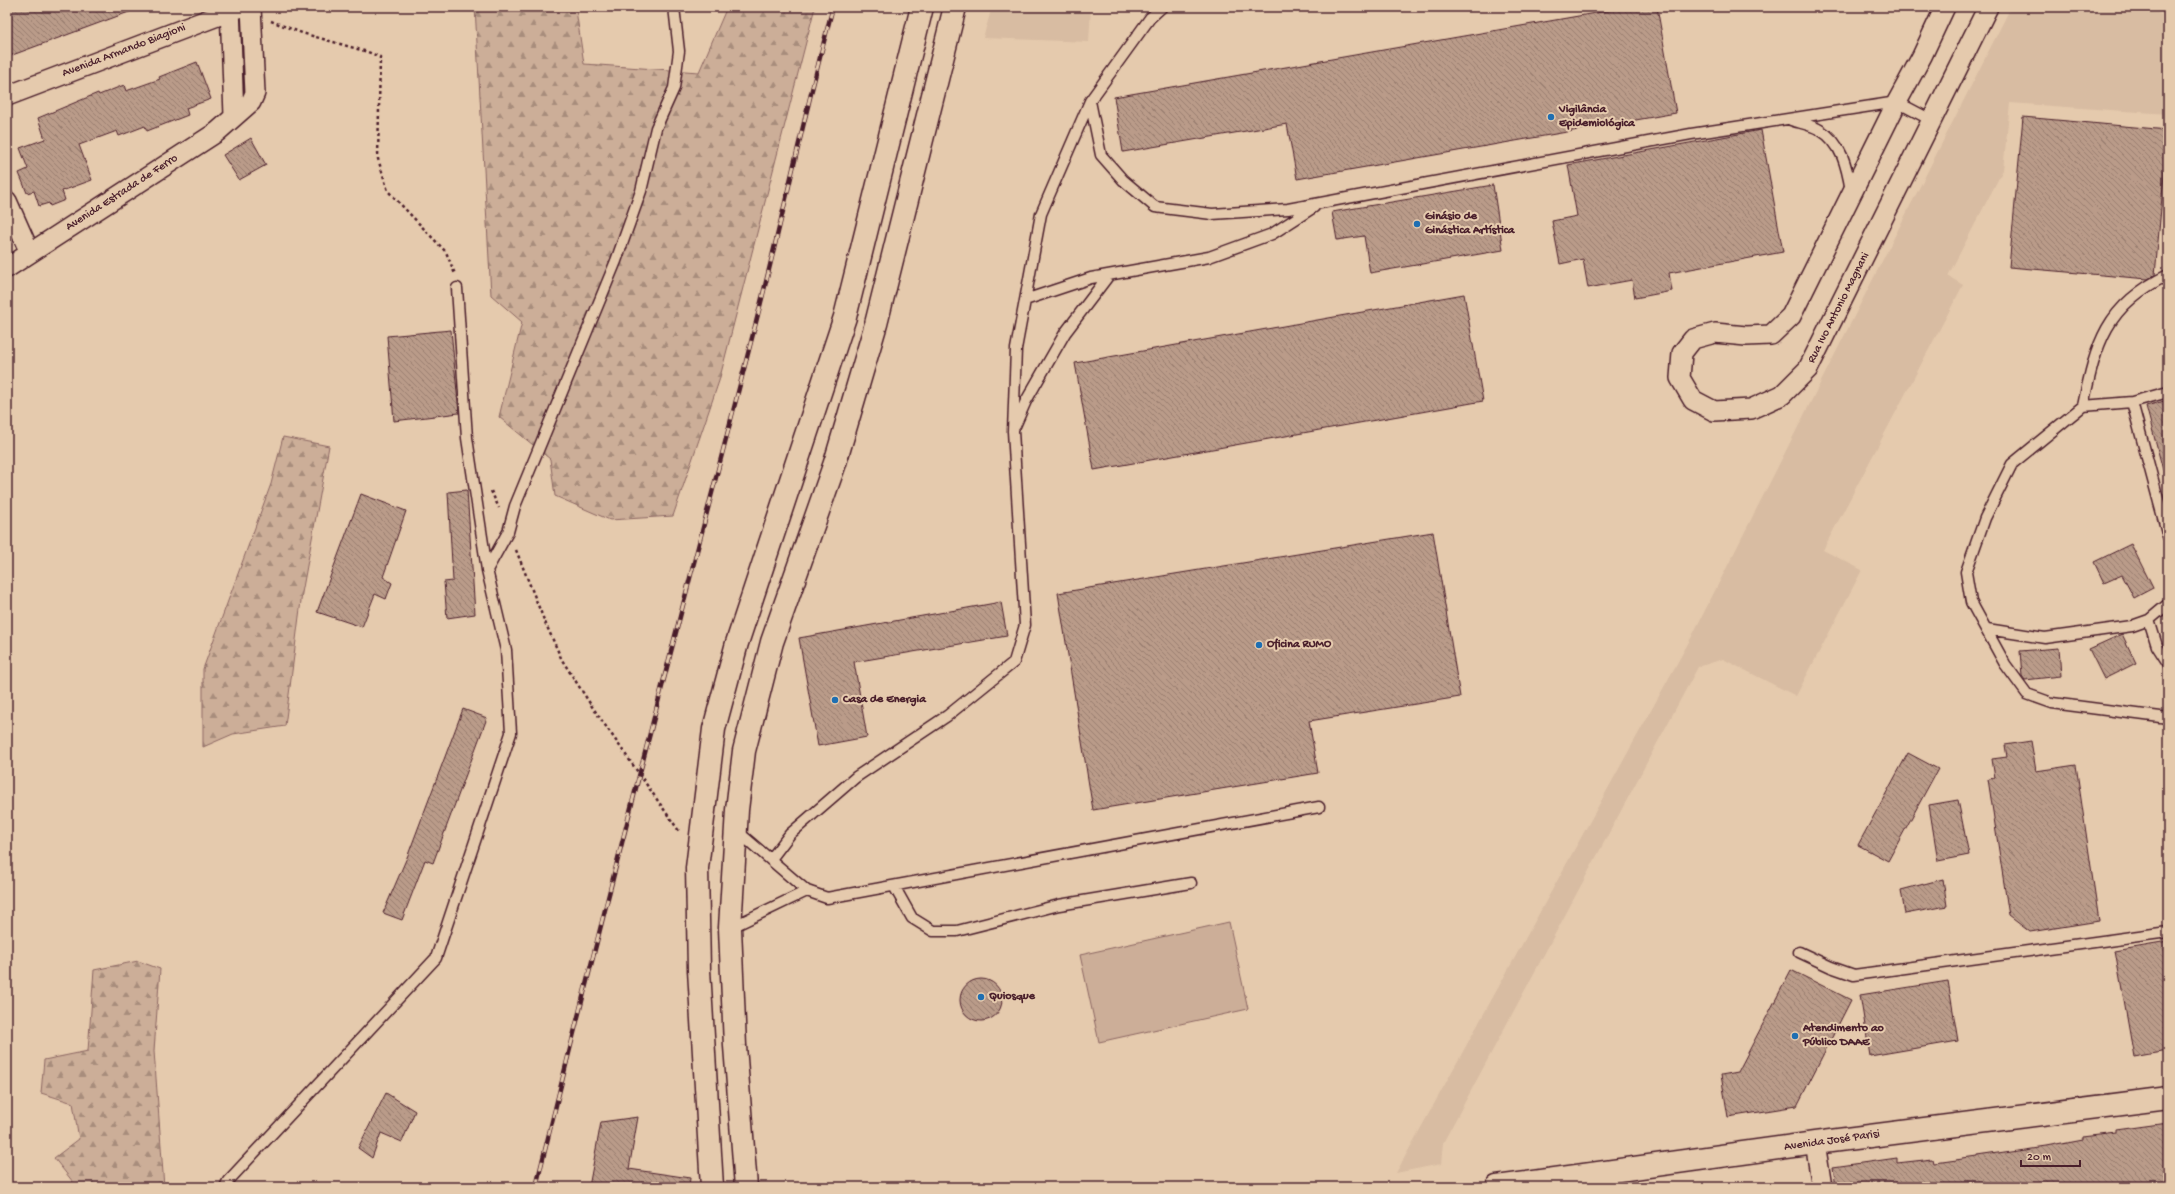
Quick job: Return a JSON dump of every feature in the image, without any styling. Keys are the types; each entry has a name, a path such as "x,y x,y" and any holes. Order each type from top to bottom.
{"main road":[{"path":"712,1187 699,970 697,868 714,729 737,642 845,317 922,7"},
{"path":"746,1187 735,1046 730,928 736,830 744,751 772,642 835,463 874,331 955,7"},
{"name":"Avenida José Parisi","path":"1497,1187 1815,1143 2168,1098"}],"street":[{"name":"Rua Ivo Antonio Magnani","path":"1945,7 1922,56 1851,192 1791,316 1772,335 1746,336 1715,333 1693,339 1682,353 1680,378 1693,400 1714,411 1751,409 1782,395 1808,369 1933,121 1988,7"},
{"name":"Avenida Armando Biagioni","path":"7,96 241,9"},
{"name":"Avenida Estrada de Ferro","path":"7,268 217,132 234,116 241,9"},
{"path":"7,201 30,253"},
{"path":"1815,1143 1822,1187"}],"lane":[{"path":"487,570 508,532 516,506 616,261 641,191 656,128 674,88 679,52 674,7"},
{"path":"770,859 790,834 856,777 947,716 1014,662 1025,625 1013,431 1016,349 1041,214 1090,101 1150,18 1162,7"},
{"path":"1090,101 1101,155 1123,180 1155,207 1212,214 1288,209 1691,134 1897,102 1933,121"},
{"path":"1789,119 1820,130 1837,144 1846,163 1851,192"},
{"path":"1025,300 1091,278 1209,257 1272,234 1319,203"},
{"path":"1013,431 1026,401 1065,333 1109,275"},
{"path":"2083,406 2097,347 2109,322 2138,292 2168,275"},
{"path":"225,1187 228,1181 436,958 511,733 506,650 487,570 467,438 457,288"},
{"path":"2168,392 2132,402 2083,406 2012,464 1985,518 1966,572 1971,602 2005,664 2027,694 2052,703 2168,718"},
{"path":"2132,402 2168,536"},
{"path":"1987,629 2045,638 2132,626 2150,620 2168,604"},
{"path":"2150,620 2157,646 2168,663"},
{"path":"736,830 807,891 827,898 1319,807"},
{"path":"894,886 912,918 933,931 957,931 1059,905 1191,884"},
{"path":"730,928 807,891"},
{"path":"1799,952 1831,967 1854,974 2168,932"}],"path":[{"path":"241,9 302,33 368,52 380,57 378,159 388,191 446,252 455,269 457,288"},
{"path":"489,485 544,620 562,660 591,705 679,831"}],"shaded area":[{"path":"992,7 1091,7 1089,42 983,38"},
{"path":"2011,7 2146,7 2168,18 2168,114 2010,103 2003,170 1948,276 1963,285 1823,550 1862,570 1796,696 1723,659 1698,667 1443,1143 1441,1164 1396,1173 1691,638"}],"green space":[{"path":"475,7 560,7 576,10 584,64 699,72 727,7 815,7 719,381 673,516 610,520 555,496 550,459 499,417 522,322 491,295"},
{"path":"283,437 329,446 302,593 285,726 233,734 203,747 203,669 271,484"},
{"path":"1229,922 1248,1009 1099,1042 1080,955"},
{"path":"138,961 160,969 154,1051 164,1187 77,1187 54,1158 79,1139 73,1103 41,1093 44,1060 88,1051 94,970"}],"building":[{"path":"7,7 137,7 137,9 7,57"},
{"path":"1630,7 1657,7 1676,113 1297,179 1287,124 1123,152 1114,97"},
{"path":"197,62 211,99 186,108 188,115 147,131 145,126 119,136 117,131 79,145 92,180 62,191 65,200 50,206 49,203 39,206 34,191 27,193 19,173 28,169 20,148 45,139 38,118 98,93 99,95 124,85 126,91 160,79 159,77"},
{"path":"2023,117 2168,130 2155,275 2148,279 2009,267"},
{"path":"1761,130 1783,252 1669,273 1672,291 1635,298 1632,280 1588,288 1583,259 1560,264 1552,221 1577,216 1568,165"},
{"path":"251,138 266,165 239,180 223,155"},
{"name":"Ginásio de Ginástica Artística","path":"1493,185 1503,250 1370,273 1364,236 1337,240 1332,212"},
{"path":"1464,294 1483,401 1094,470 1075,363"},
{"path":"451,330 459,413 394,421 387,336"},
{"path":"2168,400 2168,469 2163,470 2146,406"},
{"path":"467,490 475,614 447,618 444,582 453,581 448,492"},
{"path":"361,494 406,511 383,577 392,583 386,599 375,594 362,627 317,612"},
{"name":"Oficina RUMO","path":"1433,532 1460,697 1309,721 1318,773 1093,810 1058,593"},
{"path":"2131,544 2153,588 2134,598 2122,575 2104,583 2094,562"},
{"name":"Casa de Energia","path":"1001,602 1007,636 854,662 867,737 818,746 799,638"},
{"path":"2122,634 2136,663 2104,679 2089,649"},
{"path":"2059,648 2061,676 2025,680 2022,676 2020,651"},
{"path":"463,709 487,718 433,863 425,860 402,920 383,913 408,855"},
{"path":"2031,741 2036,771 2076,765 2099,921 2030,932 2009,916 1988,779 1995,778 1992,759 2007,757 2005,745"},
{"path":"1908,753 1938,769 1888,861 1858,845"},
{"path":"1958,800 1969,855 1938,861 1929,805"},
{"path":"1943,879 1947,906 1905,914 1901,890"},
{"path":"2168,941 2168,1051 2134,1057 2115,950"},
{"name":"Atendimento ao Público DAAE","path":"1791,970 1851,1000 1797,1106 1728,1117 1721,1075 1738,1072"},
{"name":"Quiosque","path":"977,979 985,979 996,985 1002,996 1002,1004 996,1015 985,1021 977,1021 966,1015 960,1004 960,996 966,985"},
{"path":"1948,981 1958,1041 1870,1056 1860,995"},
{"path":"386,1093 415,1111 402,1142 381,1133 372,1158 358,1148"},
{"path":"638,1117 629,1169 690,1178 689,1187 589,1187 601,1122"},
{"path":"2168,1123 2168,1187 1836,1187 1833,1167 1897,1158 1897,1163 1933,1159 1934,1163 2046,1146 2083,1139 2083,1137 2117,1133 2117,1130"}],"railway":[{"path":"536,1187 616,867 753,334 833,7"}],"place":[{"name":"Vigilância Epidemiológica","path":"1551,117"},
{"name":"Ginásio de Ginástica Artística","path":"1417,224"},
{"name":"Oficina RUMO","path":"1259,645"},
{"name":"Casa de Energia","path":"835,700"},
{"name":"Quiosque","path":"981,997"},
{"name":"Atendimento ao Público DAAE","path":"1795,1036"}]}
